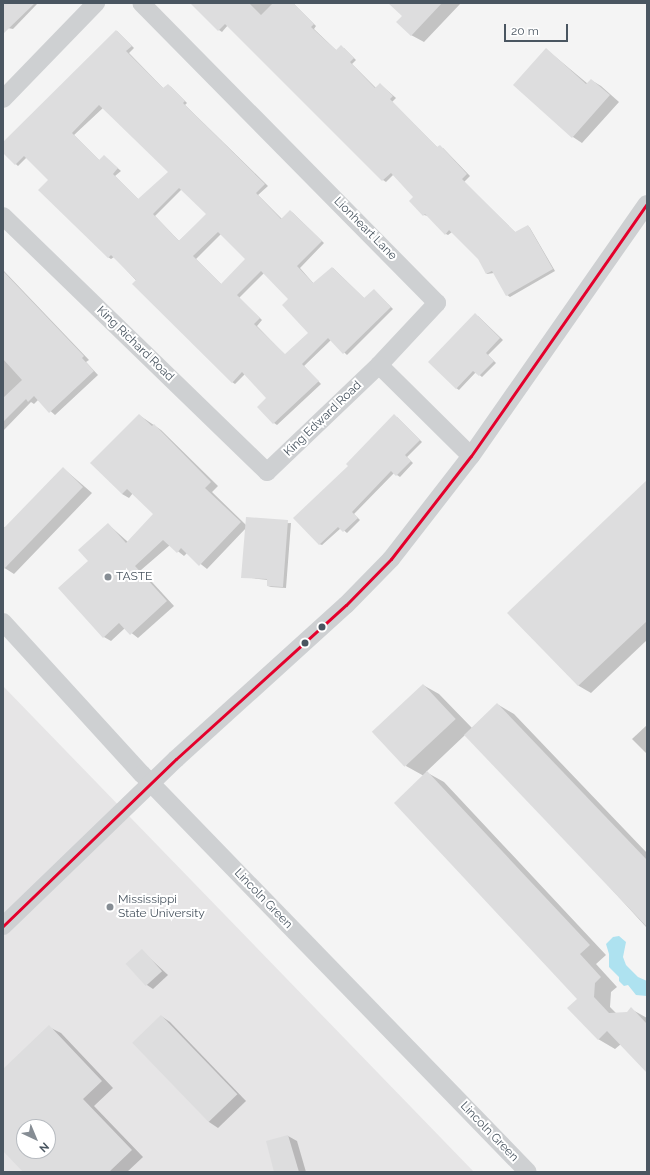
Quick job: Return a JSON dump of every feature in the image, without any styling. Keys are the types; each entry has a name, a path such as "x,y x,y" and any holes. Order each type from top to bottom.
{"street":[{"path":"3,99 96,3"},
{"name":"Lionheart Lane","path":"141,3 438,302 379,365"},
{"path":"3,926 153,784 176,759 346,605 391,559 471,456 647,204"},
{"name":"King Richard Road","path":"3,216 267,472"},
{"path":"379,365 471,456"},
{"name":"King Edward Road","path":"267,472 379,365"},
{"name":"Lincoln Green","path":"3,622 153,784 528,1172"}],"shaded area":[{"name":"Mississippi State University","path":"3,686 474,1172 3,1172"}],"water":[{"path":"619,936 626,942 623,957 626,965 638,977 647,981 647,996 636,995 628,985 624,986 619,981 619,977 609,967 609,954 606,944 613,937"}],"building":[{"path":"3,3 35,3 3,34"},
{"path":"190,3 249,3 261,15 273,3 293,3 314,24 311,27 336,50 341,45 354,58 350,62 375,88 380,83 393,96 390,99 437,147 440,145 467,174 462,179 515,232 528,225 553,269 506,296 492,271 486,274 478,259 449,230 445,235 425,214 423,216 409,201 413,197 391,173 382,181 225,24 218,31"},
{"path":"388,3 442,3 411,36 396,22 402,16"},
{"path":"116,30 132,46 126,51 163,88 168,84 185,101 183,103 265,184 256,193 281,219 290,210 322,241 297,266 313,283 332,267 364,298 374,289 391,307 343,354 328,338 302,364 319,381 273,424 257,407 266,398 242,372 232,383 132,284 136,280 111,255 108,258 38,190 48,180 24,156 15,165 3,153 3,142","holes":["99,105 168,172 138,199 113,174 118,168 104,155 99,160 72,133","179,188 206,214 179,241 153,214","218,232 245,259 221,284 193,256","261,271 288,299 282,305 308,333 285,354 254,324 260,318 237,295"]},
{"path":"546,48 586,84 591,79 610,95 572,138 513,85"},
{"path":"3,271 84,356 82,358 94,371 49,413 34,396 28,402 26,399 3,422 3,398 22,380 3,359"},
{"path":"475,313 500,338 486,353 494,361 479,376 473,371 456,389 428,362"},
{"path":"139,414 152,426 154,424 211,482 205,488 241,522 199,566 181,548 177,553 163,540 135,566 167,601 130,635 119,623 103,638 58,588 88,561 78,550 108,523 126,543 153,514 127,489 122,494 90,463"},
{"path":"394,414 420,440 405,455 411,461 396,476 391,471 352,512 358,518 343,532 338,527 319,545 293,518 348,466 346,464"},
{"path":"63,467 83,487 3,570 3,529"},
{"path":"647,480 647,621 578,686 507,613"},
{"path":"246,517 288,520 283,587 267,586 267,579 241,578"},
{"path":"423,684 456,719 405,767 372,732"},
{"path":"497,703 647,860 647,927 464,735"},
{"path":"427,771 590,945 580,954 601,977 595,983 594,997 609,1013 627,1012 631,1007 647,1024 647,1073 607,1031 598,1040 567,1008 577,999 394,803"},
{"path":"142,949 162,971 146,986 126,964"},
{"path":"161,1015 237,1094 209,1122 132,1043"},
{"path":"49,1025 102,1081 83,1099 132,1150 109,1172 23,1172 3,1151 3,1069"},
{"path":"288,1135 299,1172 274,1172 266,1141"}],"transit line":[{"path":"3,926 176,759 346,605 391,559 471,456 647,204"}],"place":[{"name":"TASTE","path":"108,577"},
{"name":"Mississippi State University","path":"110,907"}]}
